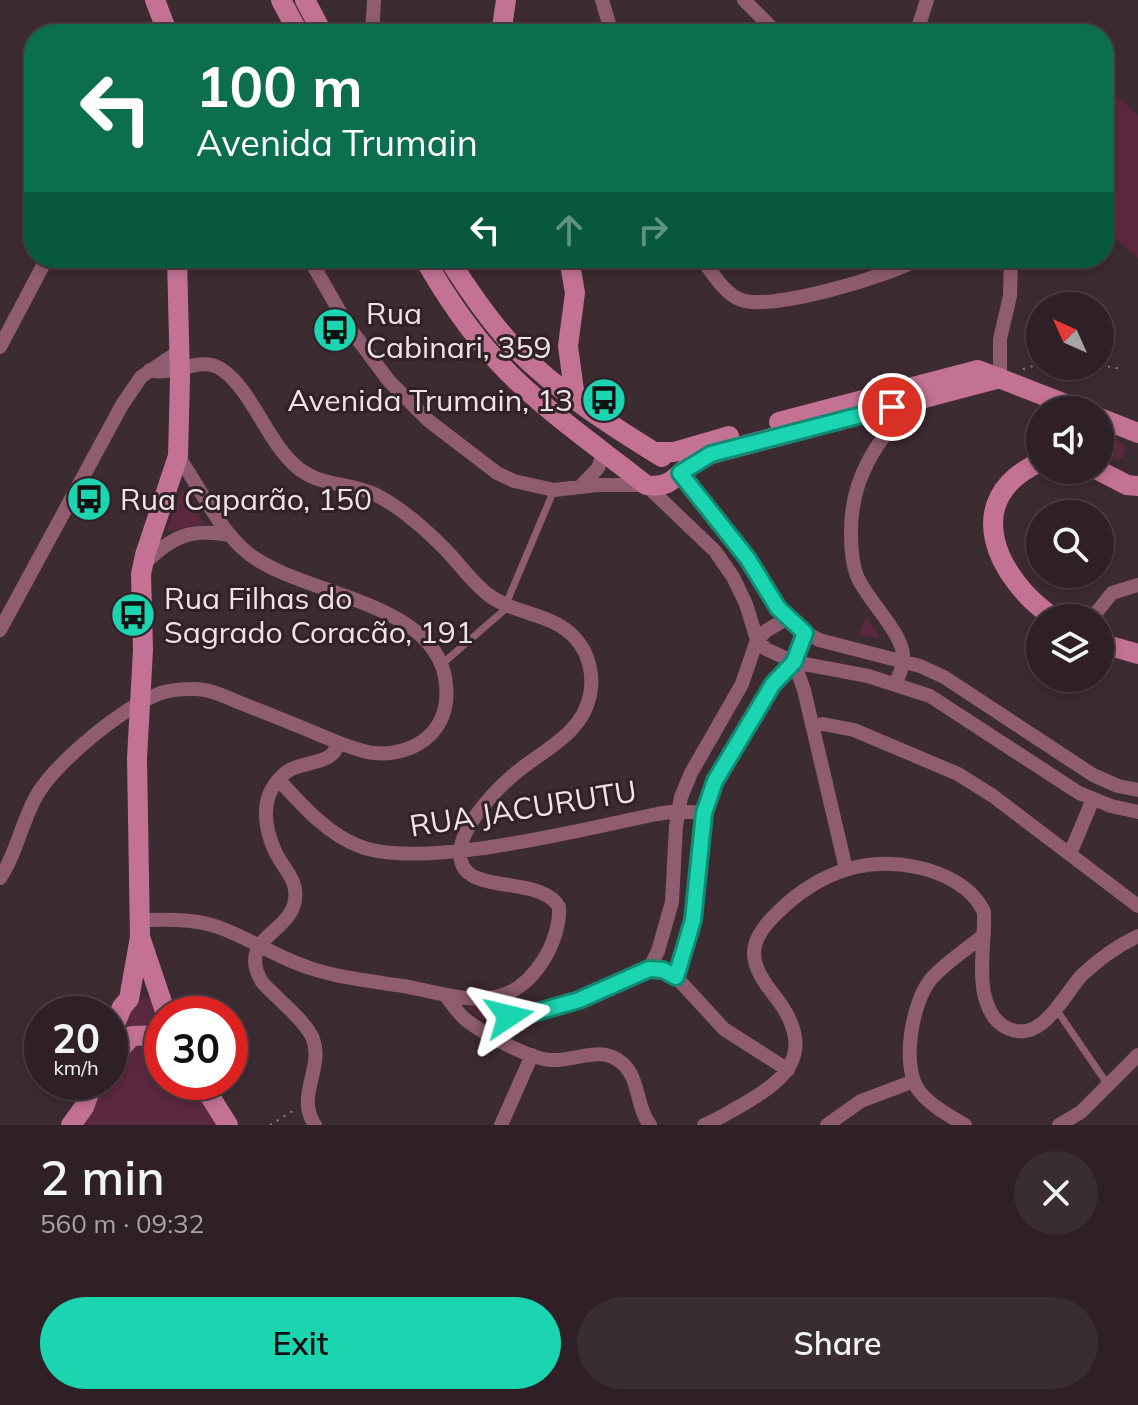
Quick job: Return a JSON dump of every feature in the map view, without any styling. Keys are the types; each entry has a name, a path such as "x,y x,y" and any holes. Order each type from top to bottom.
{"main road":[{"path":"155,0 164,24"},
{"path":"281,0 294,24"},
{"path":"305,0 318,24"},
{"path":"502,24 506,0"},
{"path":"129,999 140,928 137,758 143,650 140,596 143,565 178,456 177,268"},
{"path":"430,268 491,353 542,403 646,485 658,487 667,484 711,454 914,393 978,370 1009,374 1053,396"},
{"path":"455,268 511,345 609,424 654,452 680,473"},
{"path":"571,268 575,293 568,346 575,398"},
{"path":"542,403 550,379 568,346"},
{"path":"654,452 674,452 914,393 1009,374"},
{"path":"1114,424 1134,433"},
{"path":"1026,469 1009,482 1000,497 993,529 999,558 1013,580 1039,604"},
{"path":"1114,474 1130,475 1138,469"},
{"path":"1114,478 1127,485 1138,486"},
{"path":"1114,647 1138,654"},
{"path":"140,928 160,996"},
{"path":"129,999 143,991 150,996"},
{"path":"71,1125 87,1100"},
{"path":"212,1100 228,1125"}],"street":[{"path":"373,24 374,0"},
{"path":"602,0 609,24"},
{"path":"744,0 768,24"},
{"path":"919,24 927,0"},
{"path":"0,347 42,268"},
{"path":"315,268 348,326 389,381 429,421 497,473 514,481 554,490 646,485 715,551 733,577 746,604 757,640 766,649 794,662 868,676 919,691 946,704 1036,766 1093,799 1138,812"},
{"path":"709,268 729,293 740,300 765,304 898,268"},
{"path":"978,370 1000,339 1009,304 1011,268"},
{"path":"1000,339 1009,374"},
{"path":"0,630 136,383 150,370 163,373 179,361 220,368 237,384 280,449 300,469 311,477 380,497 443,546 491,597 557,624 577,640 590,665 590,696 577,725 512,776 472,820 460,850 461,862 472,876 548,894 559,907 558,932 548,954 535,972 501,996 446,996 310,969 217,926 198,922 140,928"},
{"path":"895,684 904,662 903,645 857,577 850,517 862,471 873,450 914,393"},
{"path":"580,487 598,468 604,451"},
{"path":"0,878 27,814 40,790 55,772 94,736 157,694 196,688 222,695 337,742 373,753 402,751 429,736 444,713 446,686 442,664 425,641 379,608 275,570 252,556 229,535 178,456"},
{"path":"680,473 748,559 778,608 805,633 819,640 920,666 957,684 1093,775 1118,786 1138,790"},
{"path":"143,565 156,552 181,536 204,531 229,535"},
{"path":"1103,604 1112,593 1138,585"},
{"path":"649,969 658,951 672,902 677,811 691,773 742,684 757,640 787,618"},
{"path":"676,977 693,920 704,813 715,781 773,684 794,662 805,633"},
{"path":"794,662 804,690 846,869"},
{"path":"813,726 823,724 854,730 958,774 993,796 1138,906"},
{"path":"315,1125 310,1119 307,1103 314,1059 312,1036 262,982 255,957 262,940 288,917 295,900 293,880 277,855 267,823 269,794 288,770 333,754 337,742"},
{"name":"RUA JACURUTU","path":"279,780 332,831 357,846 406,854 460,850 677,811 704,813"},
{"path":"1070,854 1093,799"},
{"path":"710,1124 762,1094 788,1070 795,1053 795,1036 790,1018 755,965 755,943 769,921 796,894 827,875 846,869 895,864 941,875 968,890 984,912 983,990 997,1020 1014,1031 1037,1026 1056,1009 1093,965 1118,946 1138,936"},
{"path":"965,1125 920,1092 914,1081 911,1027 914,1008 930,980 984,935"},
{"path":"503,1041 503,1024 509,1016 530,1014 579,1000 649,969 663,970 676,977 724,1029 788,1070"},
{"path":"446,996 465,1019 532,1055 561,1061 601,1053 622,1062 650,1125"},
{"path":"501,996 509,1016"},
{"path":"501,1125 532,1055"},
{"path":"1059,1125 1081,1112 1138,1055"},
{"path":"827,1125 861,1101 914,1081"}],"lane":[{"path":"442,664 507,605 554,490"},
{"path":"1056,1009 1108,1085"}],"path":[{"path":"1114,368 1121,369"},
{"path":"1009,374 1026,369"},
{"path":"270,1125 307,1103"}],"shaded area":[{"path":"1114,94 1138,115 1138,258 1114,237"},
{"path":"1114,439 1126,448 1123,457 1114,459"},
{"path":"182,489 204,524 168,531 167,530"},
{"path":"866,617 881,639 859,635"},
{"path":"144,998 144,1031 128,1032 131,1006"},
{"path":"469,1004 487,1004 495,1008 498,1017 493,1022 482,1020 468,1008"},
{"path":"143,1044 144,1100 210,1100 226,1125 78,1125 93,1100 128,1100 128,1050"}],"place":[{"name":"Rua Cabinari, 359","path":"335,330"},
{"name":"Avenida Trumain, 13","path":"604,400"},
{"name":"Rua Caparão, 150","path":"89,499"},
{"name":"Rua Filhas do Sagrado Coracão, 191","path":"133,615"}],"route":[{"path":"509,1016 530,1014 579,1000 649,969 663,970 676,977 693,920 704,813 715,781 757,708 773,684 794,662 805,633 778,608 748,559 680,473 711,454 892,407"}]}
